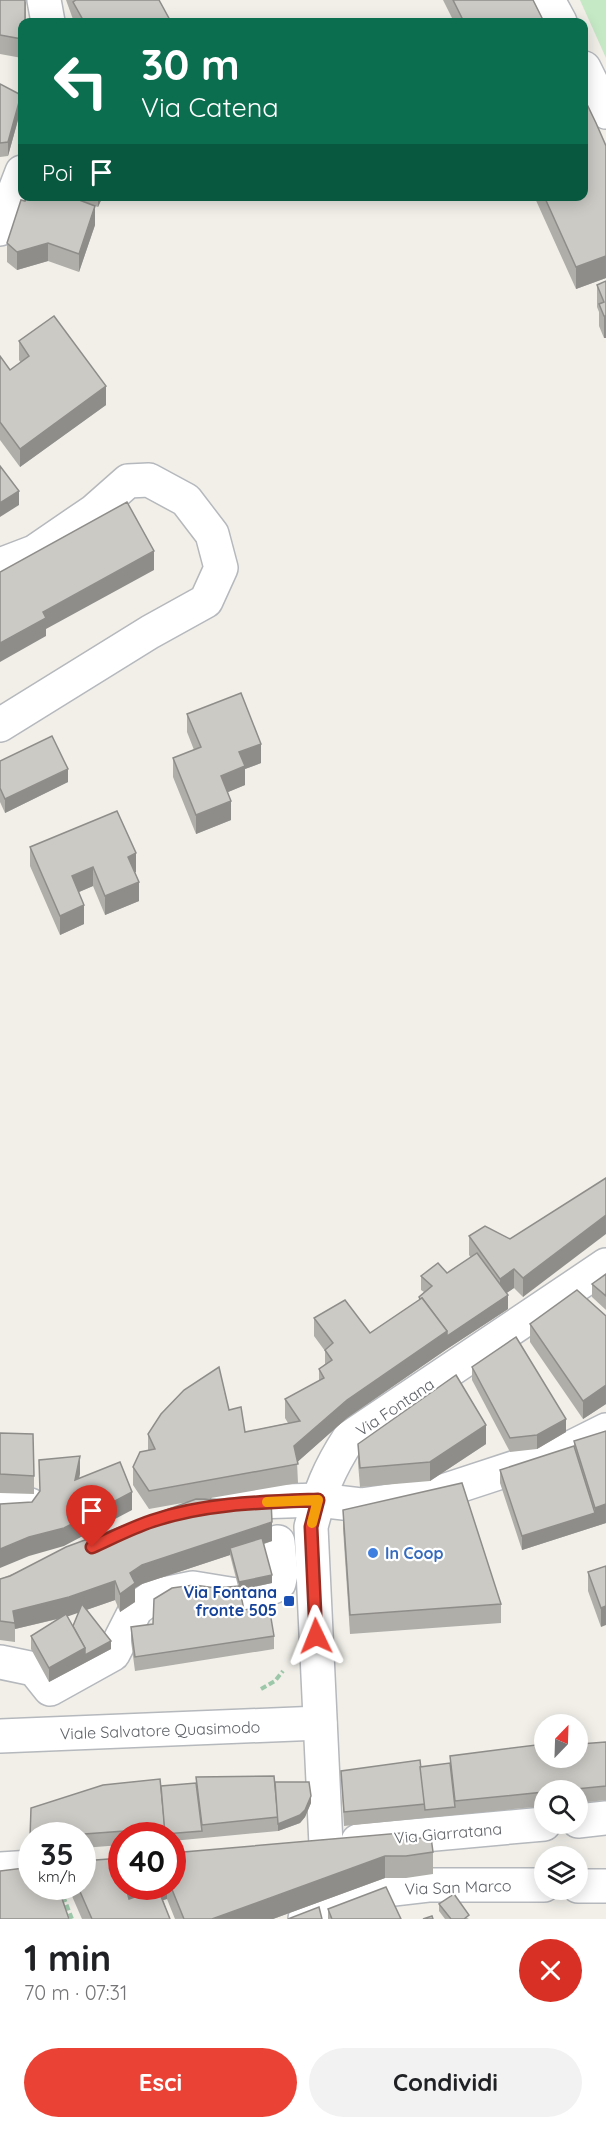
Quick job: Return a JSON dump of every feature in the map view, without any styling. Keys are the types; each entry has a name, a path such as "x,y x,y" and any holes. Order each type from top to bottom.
{"street":[{"path":"44,0 47,18"},
{"path":"548,0 558,18"},
{"path":"588,76 606,112"},
{"path":"0,229 18,182"},
{"path":"0,565 34,552 94,511 128,481 149,480 186,500 212,534 221,568 206,602 150,632 0,725"},
{"name":"Via Fontana","path":"314,1845 320,1724 311,1527 331,1466 349,1438 606,1264"},
{"path":"202,1509 255,1502 318,1500 361,1505 431,1495 562,1452 606,1430"},
{"path":"0,1662 34,1668 50,1689 114,1654 136,1609 154,1596 193,1588 236,1595 273,1587 279,1583 281,1574 278,1542"},
{"name":"Viale Salvatore Quasimodo","path":"0,1736 320,1724"},
{"path":"588,1820 606,1818"},
{"name":"Via Giarratana","path":"314,1845 534,1825"},
{"path":"0,1869 18,1868"},
{"name":"Via San Marco","path":"305,1919 385,1890 428,1885 534,1885"},
{"path":"588,1886 606,1886"}],"path":[{"path":"257,1690 275,1681 286,1664"},
{"path":"65,1900 72,1919"}],"green space":[{"path":"580,0 606,0 606,58"}],"building":[{"path":"0,0 25,0 25,18 18,18 18,38 0,35"},
{"path":"76,0 159,0 169,18 82,18 73,2"},
{"path":"453,0 533,0 542,18 462,18"},
{"path":"0,84 18,93 18,106 8,142 0,143"},
{"path":"588,106 606,146 606,256 576,267 546,201 588,201"},
{"path":"21,201 82,201 95,206 79,254 48,243 17,252 7,243"},
{"path":"606,281 606,316 604,316 599,304 604,302 597,285"},
{"path":"54,316 106,386 20,449 0,422 0,356 10,370 29,356 19,341"},
{"path":"0,466 19,491 0,503"},
{"path":"127,502 154,551 43,612 46,618 0,643 0,572"},
{"path":"241,693 261,744 239,752 245,766 221,776 231,801 196,815 173,758 201,747 187,714"},
{"path":"52,736 68,769 5,799 0,788 0,761"},
{"path":"117,811 136,853 128,857 139,882 105,896 93,867 72,876 84,905 60,916 30,847"},
{"path":"606,1178 606,1215 523,1278 514,1269 500,1279 469,1236 485,1226 510,1239"},
{"path":"477,1253 508,1295 447,1336 447,1331 419,1297 432,1286 421,1276 438,1263 447,1273"},
{"path":"606,1274 606,1296 592,1284"},
{"path":"577,1290 606,1316 606,1385 583,1401 530,1324"},
{"path":"422,1298 447,1331 347,1400 294,1446 298,1464 149,1491 133,1467 140,1452 155,1449 148,1434 161,1414 184,1390 219,1367 229,1410 241,1407 245,1432 300,1421 285,1399 324,1378 319,1369 332,1360 325,1350 333,1343 314,1318 345,1300 370,1333"},
{"path":"516,1337 566,1419 537,1435 510,1438 472,1367"},
{"path":"456,1375 486,1425 430,1462 360,1468 358,1444"},
{"path":"606,1431 606,1504 595,1508 574,1441"},
{"path":"0,1433 33,1434 34,1476 0,1474"},
{"path":"574,1446 595,1513 522,1536 500,1470"},
{"path":"80,1456 75,1480 120,1462 132,1492 64,1528 29,1537 0,1549 0,1504 32,1502 40,1491 39,1460"},
{"path":"462,1483 501,1604 350,1615 343,1510"},
{"path":"196,1499 271,1500 272,1522 142,1565 130,1573 135,1583 120,1594 115,1581 69,1597 13,1611 15,1623 0,1621 0,1579 66,1547"},
{"path":"262,1538 272,1575 239,1582 230,1548"},
{"path":"606,1566 606,1606 601,1608 588,1572"},
{"path":"194,1585 216,1588 239,1586 244,1610 269,1606 274,1636 135,1657 131,1627 153,1624 154,1599 172,1588"},
{"path":"82,1604 111,1641 85,1655 85,1648 73,1626"},
{"path":"66,1614 85,1648 49,1668 31,1636"},
{"path":"606,1742 606,1786 588,1788 588,1780 534,1780 534,1793 455,1801 450,1756 534,1745 534,1768 588,1768 588,1743"},
{"path":"420,1760 425,1804 344,1812 341,1771"},
{"path":"450,1763 455,1807 425,1810 420,1767"},
{"path":"274,1776 278,1817 202,1825 196,1777"},
{"path":"160,1779 164,1822 108,1822 108,1832 96,1833 96,1822 31,1822 31,1808 103,1785"},
{"path":"275,1782 309,1782 311,1796 305,1810 300,1815 278,1824"},
{"path":"196,1783 202,1831 186,1832 186,1822 164,1822 161,1786"},
{"path":"401,1833 402,1840 431,1837 433,1852 385,1856 212,1919 184,1919 176,1900 186,1900 186,1852"},
{"path":"108,1859 108,1900 162,1900 170,1919 92,1919 84,1900 96,1900 96,1860"},
{"path":"18,1869 18,1900 62,1900 69,1919 0,1919 0,1871"},
{"path":"386,1887 401,1919 332,1919 328,1909"},
{"path":"454,1894 469,1915 464,1919 451,1919 439,1904"},
{"path":"319,1907 322,1919 288,1919"}],"slow traffic":[{"path":"267,1502 318,1500 312,1523"}],"place":[{"name":"In Coop","path":"373,1553"},
{"name":"Via Fontana fronte 505","path":"289,1601"}],"route":[{"path":"92,1547 152,1521 191,1511 255,1502 318,1500 311,1527 316,1636"}]}
